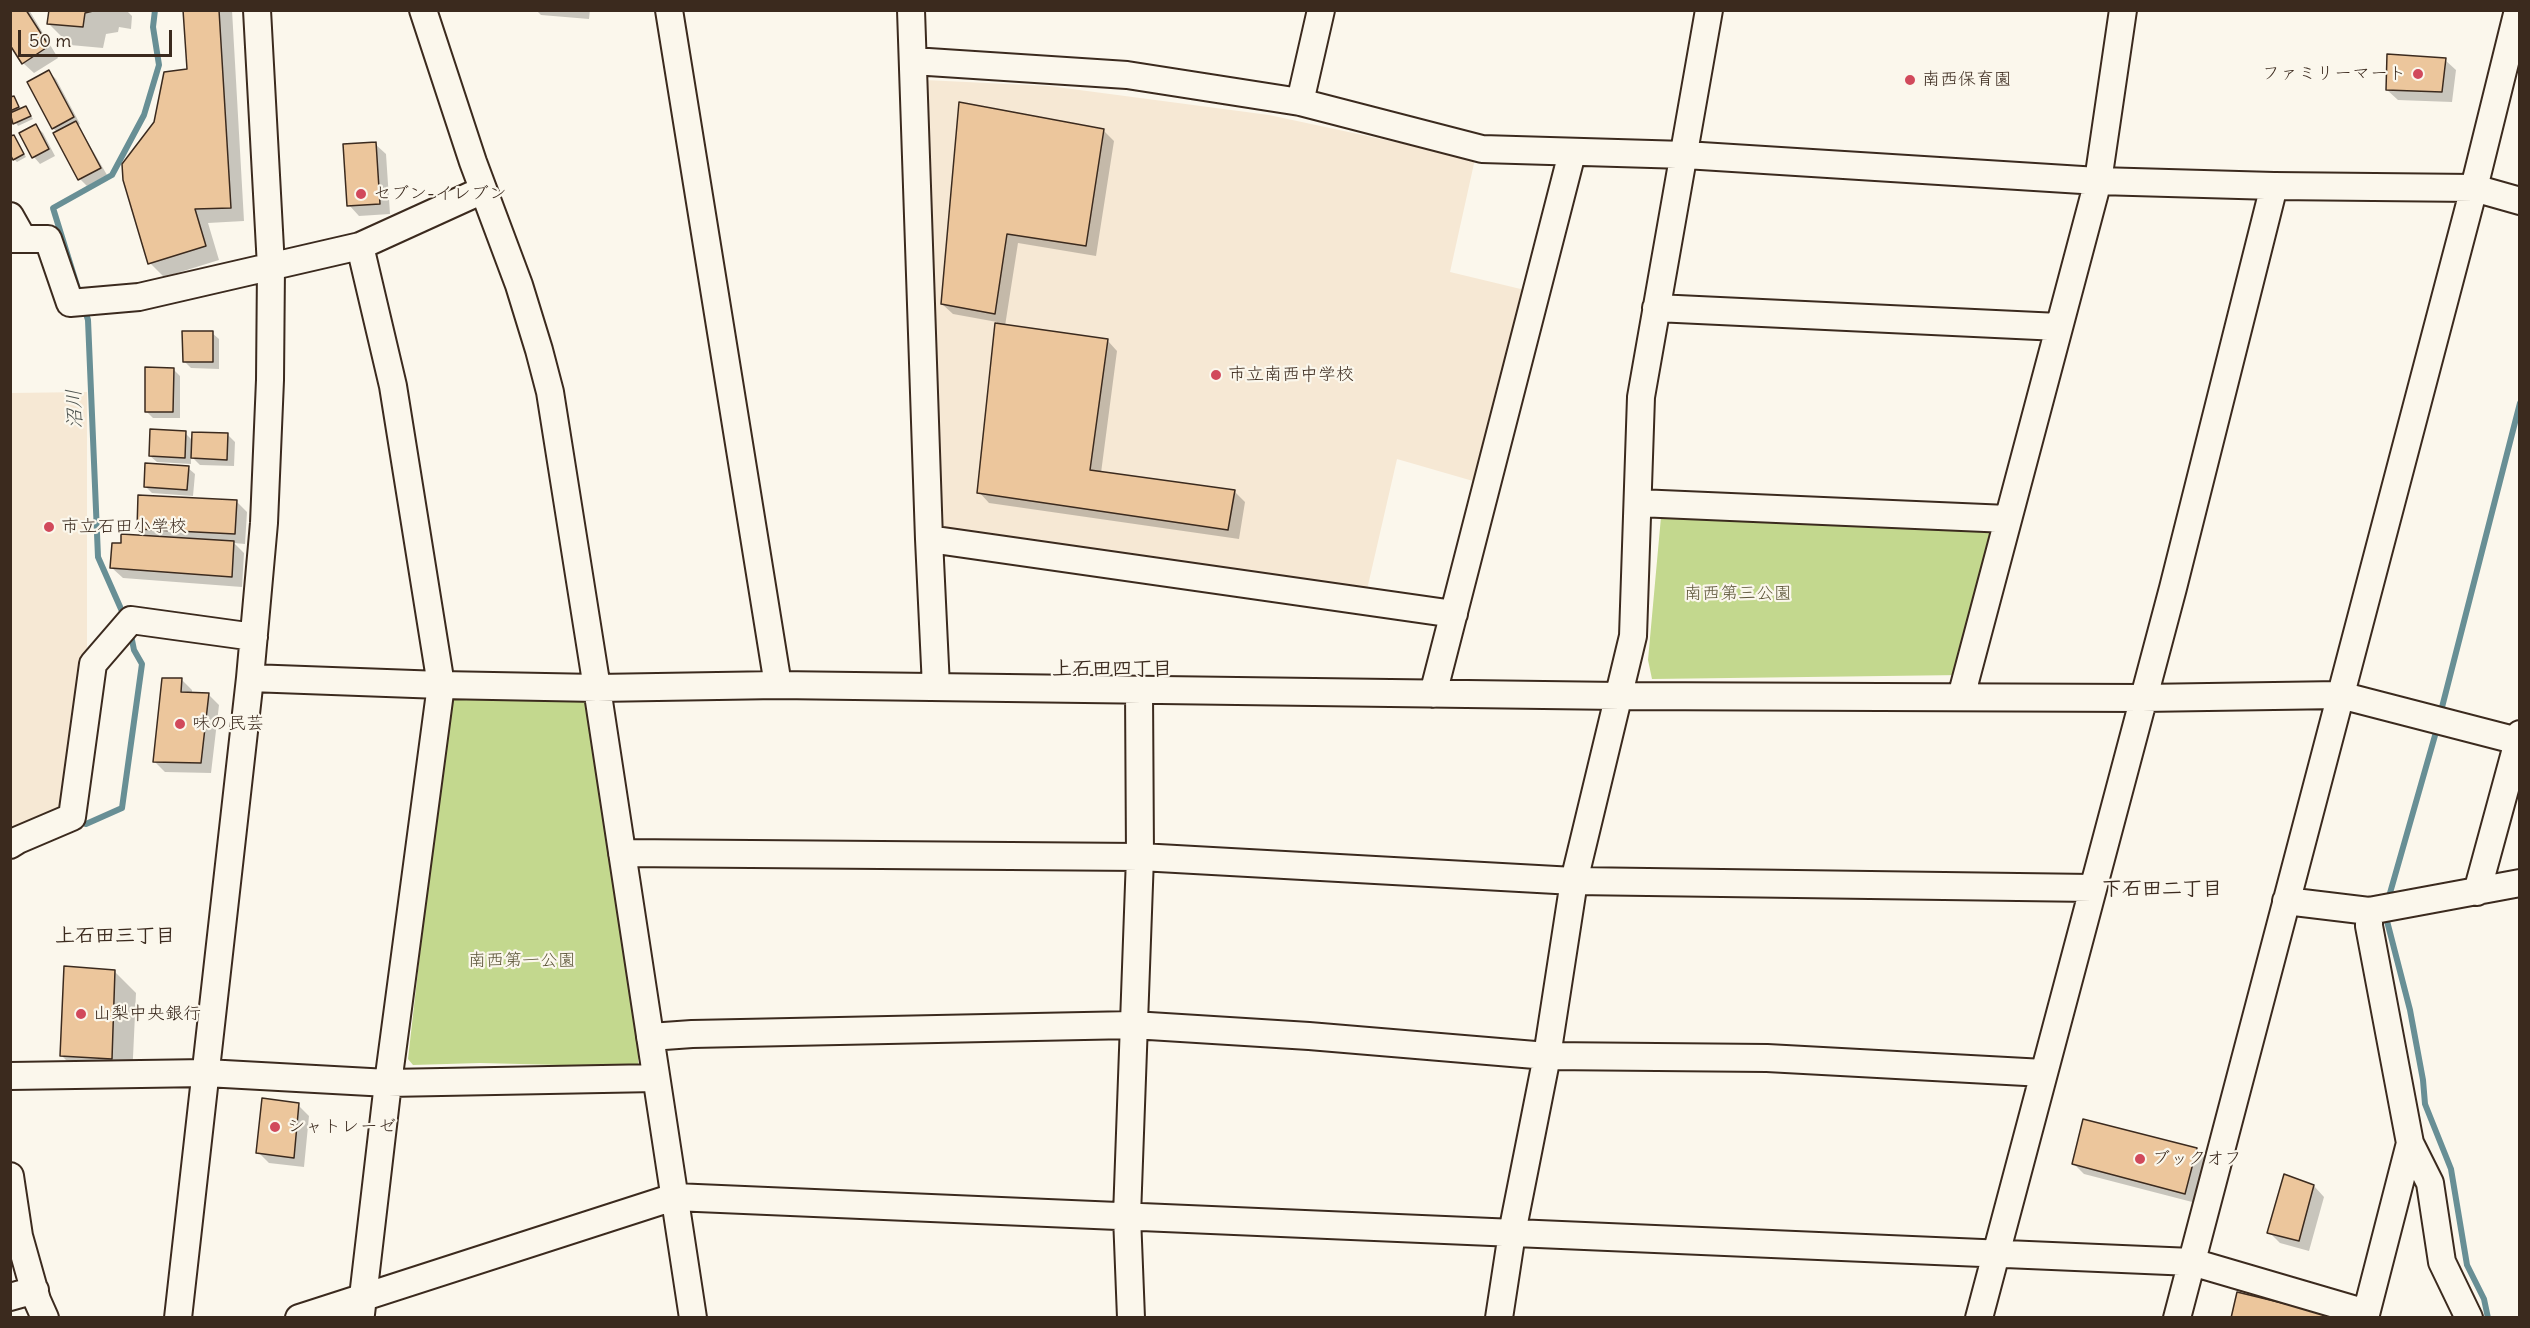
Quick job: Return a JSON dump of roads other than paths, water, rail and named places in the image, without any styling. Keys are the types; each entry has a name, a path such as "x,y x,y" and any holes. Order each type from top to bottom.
{"street":[{"path":"178,1317 250,678 264,523 270,381 271,267 257,10"},
{"path":"423,10 483,190 519,285 547,382 597,688 693,1317"},
{"path":"669,10 778,685"},
{"path":"911,10 928,539 936,687"},
{"path":"1300,102 1321,10"},
{"path":"1499,1317 1512,1233 1547,1056 1574,881 1633,636 1641,397 1709,10"},
{"path":"1960,698 2098,181 2123,10"},
{"path":"2177,1317 2474,188 2518,10"},
{"path":"913,61 1127,75 1300,102 1482,149 1685,155 2098,181 2474,188 2520,201"},
{"path":"1433,694 1572,153"},
{"path":"1979,1317 2176,576 2274,186"},
{"path":"10,216 17,239 48,239 70,303 139,297 360,246 483,190"},
{"path":"360,246 393,386 441,685 388,1083 362,1308"},
{"path":"1656,308 2059,327"},
{"path":"1638,503 2008,519"},
{"path":"928,539 1454,614"},
{"path":"10,845 72,817 93,664 132,620 254,637"},
{"path":"250,678 597,688 778,685 1960,698 2340,695 2452,724 2519,737 2477,892"},
{"path":"1131,1317 1126,1216 1140,857 1139,690"},
{"path":"622,853 1140,857 1574,881 2092,888"},
{"path":"2286,901 2371,911 2520,883"},
{"path":"2371,911 2369,926 2410,1143 2430,1183 2442,1262 2469,1317"},
{"path":"650,1037 692,1034 1133,1025 1309,1036 1547,1056 1767,1058 2044,1073"},
{"path":"10,1077 206,1073 388,1083 656,1078"},
{"path":"299,1317 362,1308 674,1197 2192,1262 2366,1315 2410,1143"},
{"path":"10,1176 19,1236 23,1293 45,1317"}],"waterway":[{"name":"沼川","path":"78,289 53,208 112,175 144,115 159,65 153,27 155,10"},
{"name":"沼川","path":"84,307 88,320 98,557 125,618"},
{"path":"2440,715 2520,403"},
{"name":"沼川","path":"86,824 122,808 142,664 134,650 130,630"},
{"path":"2388,900 2438,725"},
{"path":"2388,913 2387,921 2410,1010 2423,1080 2425,1104 2451,1169 2467,1265 2484,1299 2488,1318"}],"place":[{"name":"ファミリーマート","path":"2418,74"},
{"name":"南西保育園","path":"1910,80"},
{"name":"セブン-イレブン","path":"361,194"},
{"name":"市立南西中学校","path":"1216,375"},
{"name":"市立石田小学校","path":"49,527"},
{"name":"味の民芸","path":"180,724"},
{"name":"山梨中央銀行","path":"81,1014"},
{"name":"シャトレーゼ","path":"275,1127"},
{"name":"ブックオフ","path":"2140,1159"}],"district":[{"name":"上石田四丁目","path":"1112,669"},
{"name":"下石田二丁目","path":"2162,889"},
{"name":"上石田三丁目","path":"115,936"}],"park label":[{"name":"南西第三公園","path":"1738,594"},
{"name":"南西第一公園","path":"522,961"}]}
